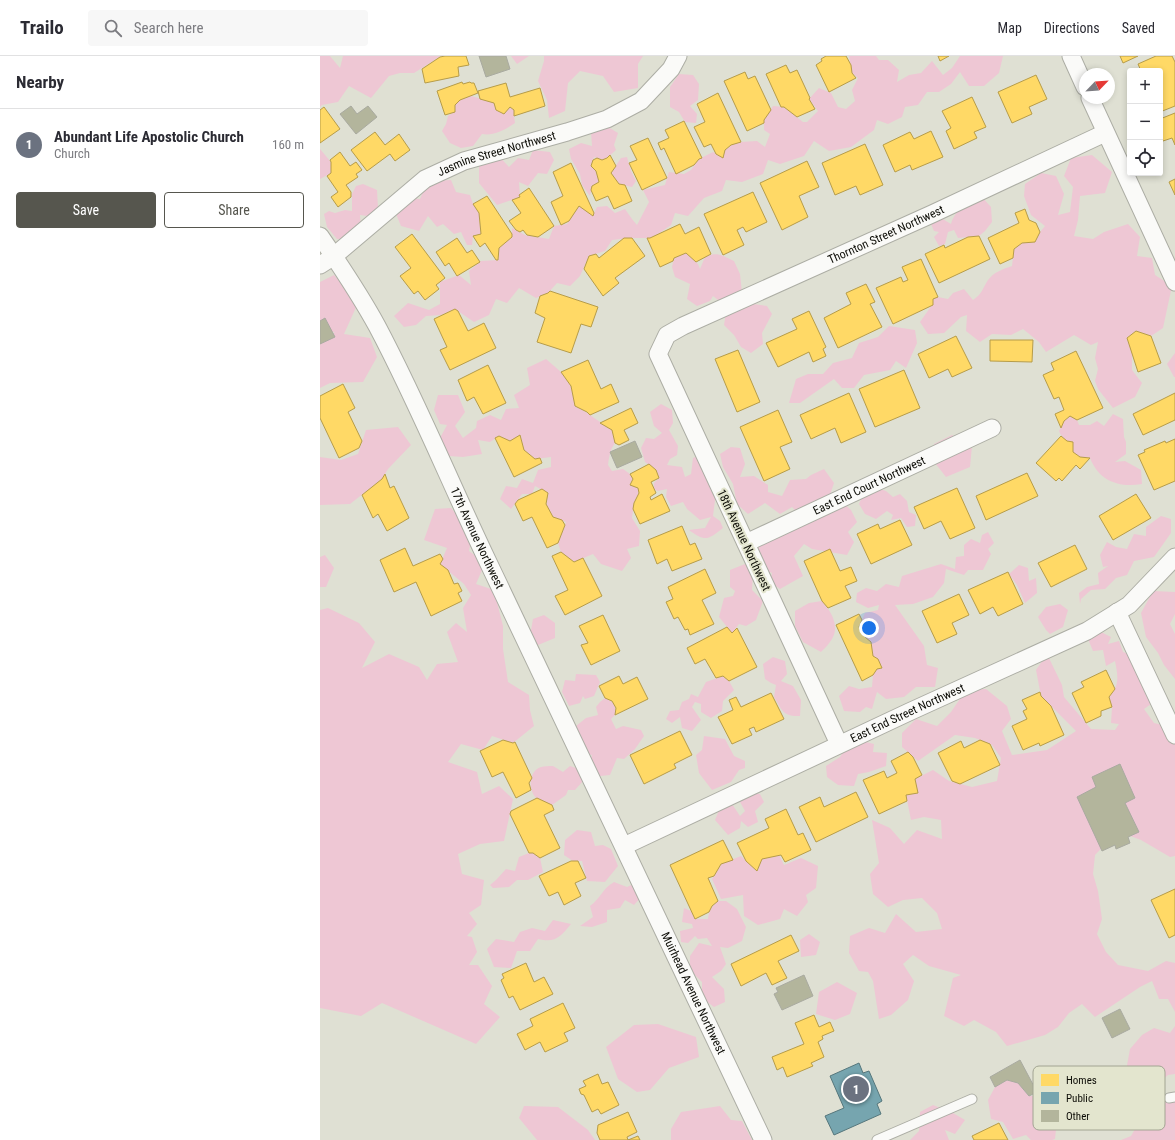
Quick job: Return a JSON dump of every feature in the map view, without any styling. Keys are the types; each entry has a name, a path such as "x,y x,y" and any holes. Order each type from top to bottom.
{"street":[{"name":"Jasmine Street Northwest","path":"327,261 425,180 464,161 567,132 607,119 641,101 671,69 678,56"},
{"path":"1071,56 1079,74"},
{"path":"1093,104 1175,282"},
{"name":"Thornton Street Northwest","path":"667,335 683,326 932,214 1105,133"},
{"name":"17th Avenue Northwest","path":"320,236 327,261 376,325 407,386 470,523 624,846"},
{"name":"18th Avenue Northwest","path":"667,335 658,354 839,744"},
{"name":"East End Court Northwest","path":"746,543 992,428"},
{"name":"East End Street Northwest","path":"624,846 916,708 1087,631 1129,605 1175,557"},
{"path":"1117,612 1175,735"},
{"name":"Muirhead Avenue Northwest","path":"624,846 763,1140"}],"lane":[{"path":"877,1140 972,1099"}],"shaded area":[{"path":"320,56 330,56 340,68 343,56 441,56 414,73 400,73 389,76 371,98 349,86 338,102 322,105 320,107"},
{"path":"511,56 529,56 517,64"},
{"path":"544,56 643,56 638,64 638,88 614,92 603,76 580,71 568,83 565,111 549,118 547,100 538,81"},
{"path":"849,56 876,56 879,60 888,60 899,70 897,82 909,75 921,73 932,61 943,75 952,68 960,56 1003,56 999,73 984,86 969,86 960,72 951,84 939,92 927,92 918,105 905,107 902,117 888,124 877,120 874,130 851,147 829,151 814,141 804,156 780,164 768,160 763,174 742,182 726,180 722,191 704,198 688,216 675,213 671,225 650,238 612,240 605,251 589,256 580,276 570,286 557,283 548,293 536,298 519,288 507,303 496,299 489,315 474,322 455,309 441,315 426,316 416,325 404,327 394,316 408,303 429,310 440,304 440,282 459,275 471,285 469,271 481,261 498,260 499,248 512,237 512,228 525,235 549,239 554,226 567,224 579,206 593,215 597,207 607,206 615,213 625,209 637,225 649,202 643,190 665,185 669,172 684,174 691,170 699,159 713,152 723,158 725,150 731,145 741,142 757,141 765,147 770,134 764,130 764,120 773,106 784,107 803,122 807,122 818,111 809,99 819,88 831,93 838,107 846,109 855,101 852,90 858,78 852,73"},
{"path":"679,74 693,75 699,84 698,100 690,106 697,114 696,123 685,122 679,112 670,107 670,87"},
{"path":"470,96 495,104 504,114 510,107 514,110 515,123 499,132 482,134 473,146 461,148 450,143 442,131 448,116 454,112 457,102"},
{"path":"608,127 618,133 614,145 616,150 607,158 602,160 594,157 591,166 596,171 599,182 592,186 590,196 582,185 580,174 571,159 569,149 581,143 592,146 591,132"},
{"path":"320,149 331,162 331,173 320,179"},
{"path":"533,150 550,152 554,160 547,174 538,173 528,186 519,182 520,197 497,205 479,183 479,166 497,154 509,167 518,158 529,160"},
{"path":"1092,155 1112,172 1105,193 1080,196 1078,220 1074,236 1093,239 1104,232 1128,224 1140,237 1137,256 1152,258 1155,275 1172,286 1163,328 1151,336 1136,331 1127,338 1132,352 1132,370 1142,383 1135,397 1113,408 1098,389 1095,381 1098,369 1095,358 1098,342 1091,345 1074,335 1046,352 1039,342 1023,329 1011,335 992,334 980,342 966,331 967,315 961,317 944,333 928,334 920,322 932,305 933,299 938,297 948,299 953,293 964,289 973,300 976,298 993,275 1012,266 1014,249 1022,243 1035,242 1045,226 1031,215 1024,196 1025,184 1041,173 1056,176 1064,194 1058,215 1070,212 1073,187 1064,176 1071,158"},
{"path":"627,157 636,181 632,187 619,184 611,173 621,158"},
{"path":"451,180 456,192 470,195 473,204 479,213 481,234 473,236 472,245 467,245 461,232 454,234 443,224 437,227 428,216 419,231 401,226 396,214 400,197 420,199 428,181"},
{"path":"363,184 377,190 378,208 367,216 360,215 361,228 349,239 337,239 327,227 324,214 329,211 335,213 345,210 352,211 352,194 356,186"},
{"path":"981,196 991,207 992,222 985,231 979,236 958,238 954,230 948,232 945,244 939,246 934,237 939,232 934,231 931,224 935,218 941,218 951,224 959,210"},
{"path":"686,253 698,264 700,269 705,257 713,254 723,256 734,261 740,274 742,293 738,306 743,309 753,304 767,306 772,314 762,333 763,344 751,353 741,347 734,335 724,325 725,311 723,305 717,299 713,296 710,301 697,306 687,299 690,284 675,277 672,267 674,258"},
{"path":"334,275 358,303 344,334 370,338 377,357 363,382 330,383 320,388 320,344 335,332 320,332 320,282"},
{"path":"889,326 915,330 917,343 906,368 896,361 890,370 864,375 854,388 842,388 834,379 800,403 789,403 796,379 808,374 823,374 833,363 852,358 859,343 878,337"},
{"path":"1175,353 1175,377 1174,377 1167,364"},
{"path":"546,359 561,372 571,386 575,406 612,430 615,443 609,457 608,465 612,471 623,469 630,474 633,479 630,485 638,488 639,493 634,503 632,518 640,531 639,546 627,549 631,558 622,571 601,564 593,554 574,562 561,552 558,543 566,522 553,517 546,504 548,493 535,486 532,494 522,494 511,509 500,499 506,486 517,488 522,479 533,483 538,470 551,467 551,457 535,459 524,450 520,436 510,441 499,436 490,442 478,440 482,454 463,457 449,456 440,438 447,425 440,424 434,410 438,395 458,395 465,412 455,426 463,438 476,428 477,421 490,415 501,420 506,409 519,408 514,395 530,385 527,368"},
{"path":"661,404 672,410 673,423 669,430 678,446 677,455 670,459 667,465 682,467 685,477 691,474 693,458 701,455 724,486 715,500 713,516 720,521 723,528 710,537 703,538 689,530 705,528 711,517 700,520 687,509 683,502 671,506 666,497 667,489 658,491 654,489 654,483 659,478 656,470 645,462 641,448 646,438 654,439 662,433 654,426 650,412"},
{"path":"1113,414 1123,419 1124,437 1126,442 1126,454 1115,462 1125,461 1141,470 1142,484 1118,484 1104,477 1094,466 1090,458 1080,457 1073,452 1073,443 1064,439 1059,431 1064,421 1070,416 1077,420 1079,425 1090,425 1097,421 1104,426"},
{"path":"398,427 411,445 388,469 382,479 350,504 320,505 320,457 341,460 358,454 366,430"},
{"path":"952,435 972,446 970,467 946,477 935,463 934,444"},
{"path":"731,447 740,448 745,464 740,477 754,476 768,485 768,492 782,496 790,480 806,479 824,469 834,483 828,501 841,501 851,510 857,522 848,532 854,542 847,555 812,549 804,544 794,556 803,576 780,589 770,582 772,573 761,568 754,546 798,513 792,507 780,514 765,503 748,514 737,504 733,484 723,467 720,454"},
{"path":"874,487 886,491 893,497 900,494 907,501 909,512 916,515 915,526 907,527 901,518 891,520 893,515 887,511 876,519 865,514 859,504 864,492"},
{"path":"451,508 472,534 469,551 485,563 476,584 494,590 503,626 503,649 508,682 529,695 530,710 534,726 513,743 492,736 483,750 461,744 448,762 477,772 482,794 499,786 513,799 504,841 480,844 458,854 462,874 484,880 481,905 469,913 477,924 467,936 472,937 477,952 469,965 478,965 492,986 484,1004 500,1017 476,1044 382,1003 361,1016 320,1008 320,610 328,608 359,623 375,642 362,668 389,654 419,667 427,680 437,664 458,662 447,632 456,623 467,632 463,608 471,595 464,584 440,564 447,548 424,540 435,509"},
{"path":"1161,516 1171,519 1171,533 1154,557 1134,561 1127,575 1116,578 1105,589 1091,590 1081,599 1080,604 1079,593 1087,587 1099,584 1098,573 1108,566 1103,567 1100,555 1107,542 1116,547 1127,549 1134,534 1146,536 1146,527"},
{"path":"988,532 994,543 988,549 991,554 983,570 968,570 964,575 946,569 944,583 933,597 913,604 895,605 924,646 927,665 938,668 935,687 916,687 904,697 886,699 877,692 872,709 866,707 860,712 844,711 839,696 849,686 859,689 872,687 873,675 877,669 882,668 878,659 873,656 871,642 865,637 859,627 865,613 878,610 879,605 868,608 856,602 857,593 866,588 877,591 886,584 899,587 902,576 941,564 955,569 956,557 964,556 964,545 971,539 980,543 982,535"},
{"path":"325,555 334,568 326,587 320,587 320,557"},
{"path":"745,564 753,574 752,590 763,601 756,620 746,626 739,624 732,633 719,617 724,598 733,596 735,591 730,587 730,570"},
{"path":"1019,565 1028,568 1029,581 1036,578 1037,593 1025,603 1017,585 1009,574"},
{"path":"1153,591 1175,592 1175,614 1170,624 1175,634 1175,679 1146,637 1141,613"},
{"path":"822,601 831,614 835,624 835,629 832,639 821,652 803,642 795,626 795,611 809,603"},
{"path":"1060,604 1068,610 1063,627 1050,634 1038,617 1046,607"},
{"path":"544,615 555,623 555,638 538,645 530,636 533,619"},
{"path":"1097,630 1111,637 1108,644 1119,641 1123,652 1136,657 1153,699 1151,704 1144,709 1154,723 1175,728 1175,856 1170,857 1141,840 1117,832 1095,855 1093,874 1098,891 1102,919 1097,934 1106,952 1118,965 1148,971 1166,961 1175,963 1175,1012 1168,999 1159,999 1152,981 1140,987 1095,1017 1082,1004 1069,1013 1058,1027 1045,1035 1007,1046 996,1032 974,1020 964,1026 944,1016 953,978 961,975 929,966 913,955 903,964 914,981 908,1000 891,1015 879,1019 873,981 868,972 859,971 849,953 850,936 869,928 885,933 896,914 916,932 942,929 937,913 922,898 903,900 888,907 873,894 870,874 879,863 872,820 890,828 904,844 917,830 942,839 941,820 924,817 911,820 906,795 918,793 915,779 933,770 949,781 972,787 997,781 1001,758 992,745 975,738 955,735 918,761 902,747 902,733 916,719 937,726 951,712 966,690 986,689 1007,706 1011,719 1002,731 1012,755 1047,750 1076,731 1041,696 1036,670 1047,654 1062,685 1064,697 1091,729 1115,730 1119,724 1111,723 1112,707 1109,697 1117,684 1115,661 1106,666 1103,650 1093,651 1088,639"},
{"path":"773,657 785,661 787,674 781,681 793,686 801,700 800,716 786,714 781,709 774,697 776,685 765,679 763,664"},
{"path":"576,674 596,675 600,682 594,696 585,699 583,696 580,703 569,706 562,692 565,680 575,681"},
{"path":"723,676 729,681 734,690 723,701 722,711 711,718 701,712 701,704 695,702 692,707 701,720 692,731 682,728 680,717 672,723 666,719 670,711 679,710 682,702 689,699 691,694 698,697 706,682"},
{"path":"605,698 611,701 615,707 615,715 611,719 616,729 623,726 641,730 644,736 635,749 624,759 617,758 610,775 600,776 590,761 592,755 587,754 576,726 586,718 598,715 596,707"},
{"path":"704,736 725,739 734,756 745,761 745,768 739,770 731,782 712,790 699,773 696,755 702,750"},
{"path":"862,741 874,744 873,752 887,753 886,766 858,774 854,786 838,785 827,777 826,766 840,757 848,745"},
{"path":"553,766 563,772 570,766 579,769 583,781 575,790 568,790 566,795 552,805 537,799 532,791 531,782 537,769"},
{"path":"746,792 760,794 764,802 755,811 758,822 748,827 741,821 740,828 728,835 715,820 720,808 732,804 740,816 745,811 739,800"},
{"path":"577,830 591,832 595,846 603,845 611,849 618,866 605,882 587,881 582,861 573,861 564,855 565,840"},
{"path":"533,853 540,858 543,872 528,880 517,880 509,887 493,888 490,885 506,869 515,871 519,857"},
{"path":"779,855 784,865 801,858 818,866 816,888 806,895 808,902 797,916 784,909 780,919 758,925 744,916 743,895 721,899 712,879 721,864 741,856 757,871 762,859"},
{"path":"614,882 627,887 636,883 642,896 634,905 625,900 620,908 607,910 607,922 592,927 580,926 593,917 590,906"},
{"path":"718,901 726,901 737,909 746,927 742,941 728,948 720,947 726,964 721,971 712,977 724,989 725,1002 714,1007 702,998 702,982 690,970 690,956 699,943 712,946 707,938 698,939 695,936 688,943 681,942 680,931 693,928 692,924 682,922 684,908 691,911 695,919 708,919 711,909"},
{"path":"553,920 571,924 557,938 549,940 538,939 530,951 517,951 511,968 494,967 487,949 496,939 514,942 520,932 532,928 545,931"},
{"path":"809,934 820,942 816,955 801,957 800,940"},
{"path":"837,982 857,993 850,1014 835,1020 816,1014 819,992"},
{"path":"658,1024 696,1037 699,1057 669,1068 650,1090 637,1092 618,1079 606,1047 634,1025"},
{"path":"1175,1026 1175,1074 1168,1075 1165,1078 1165,1066 1127,1066 1130,1049 1142,1035 1154,1028 1170,1033"},
{"path":"1007,1080 1018,1083 1029,1096 1033,1096 1033,1130 1056,1130 1055,1139 1031,1140 1026,1135 1013,1139 1003,1122 991,1119 988,1100 995,1087"},
{"path":"1175,1095 1175,1140 1121,1140 1131,1136 1134,1130 1165,1130 1165,1098"},
{"path":"933,1105 953,1113 965,1120 955,1134 945,1130 949,1140 910,1140 919,1131 920,1112"},
{"path":"524,1106 558,1107 588,1130 595,1140 537,1140 519,1118"},
{"path":"720,1106 731,1120 742,1121 752,1140 671,1140 671,1129 681,1112"}],"building: Homes":[{"path":"466,56 469,65 458,67 459,76 425,83 422,69 440,57"},
{"path":"826,56 846,56 851,65 852,73 856,78 829,92 816,65"},
{"path":"938,56 949,56 940,61"},
{"path":"1120,56 1138,56 1123,63"},
{"path":"1156,56 1172,56 1175,62 1175,106 1163,111 1163,68 1140,68 1138,64"},
{"path":"786,65 790,73 797,70 810,98 809,99 815,109 797,117 784,107 781,107 766,74"},
{"path":"745,72 748,79 755,76 771,110 764,120 764,123 747,131 724,81"},
{"path":"1036,75 1047,99 1029,107 1032,114 1012,123 998,92"},
{"path":"462,82 463,84 470,82 474,83 478,93 460,100 455,105 455,112 445,115 437,91"},
{"path":"506,83 510,97 540,88 545,106 514,116 514,110 510,107 504,114 496,110 494,103 480,99 478,91"},
{"path":"718,93 741,142 731,145 725,150 723,158 716,154 711,144 704,147 694,127 705,122 697,104"},
{"path":"972,97 986,127 974,132 977,138 954,149 946,131 951,128 942,111"},
{"path":"324,107 340,129 320,143 320,110"},
{"path":"1175,113 1175,145 1172,138 1163,141 1163,118"},
{"path":"684,121 702,158 699,159 694,165 676,174 664,148 661,150 658,143 669,138 665,130"},
{"path":"931,131 943,157 912,170 910,165 895,172 883,145 910,132 914,139"},
{"path":"375,132 385,145 399,134 410,150 395,161 390,154 367,171 351,150"},
{"path":"648,138 667,178 642,190 629,163 637,160 630,146"},
{"path":"865,144 883,185 860,195 856,186 835,195 822,163"},
{"path":"340,152 350,166 356,162 362,170 356,174 358,177 346,185 351,192 351,197 338,207 331,197 338,192 327,176 331,173 330,160"},
{"path":"610,155 616,166 611,173 619,184 625,185 632,201 614,209 608,196 596,201 591,190 592,186 599,182 596,171 591,166 593,160 597,158 602,160"},
{"path":"807,161 819,187 799,196 808,217 782,230 760,183"},
{"path":"571,163 594,213 593,216 579,206 569,221 561,225 551,202 563,196 553,172"},
{"path":"1175,179 1175,195 1169,182"},
{"path":"529,188 554,226 538,237 527,235 523,230 520,232 516,230 509,221 521,213 512,200 520,197 519,195"},
{"path":"753,192 767,222 746,232 743,227 737,230 744,245 723,255 704,214"},
{"path":"487,196 512,234 512,237 499,248 498,260 496,260 485,243 480,247 473,236 481,234 479,213 473,204"},
{"path":"1025,209 1029,220 1036,223 1040,232 1035,242 1022,243 1014,249 1013,258 1000,264 988,238 1019,223 1015,213"},
{"path":"680,224 685,234 699,227 711,254 696,262 686,253 674,258 673,261 660,267 647,238"},
{"path":"412,234 445,278 436,285 439,289 425,300 418,291 414,294 400,276 411,268 395,247"},
{"path":"979,236 990,259 939,283 925,254 944,245 945,248 968,237"},
{"path":"457,238 467,253 472,250 480,262 457,276 449,263 445,266 436,252"},
{"path":"624,238 632,238 645,256 615,278 619,283 603,296 584,269 589,256 596,254 599,258"},
{"path":"921,259 938,297 933,299 933,305 893,324 876,288 901,277 903,282 908,280 902,267"},
{"path":"866,284 875,302 870,304 882,327 838,348 824,318 851,304 846,293"},
{"path":"550,291 598,307 591,327 581,324 571,353 537,342 545,318 535,313 540,296"},
{"path":"455,309 458,311 468,331 484,323 496,348 450,370 440,350 447,347 434,319"},
{"path":"809,311 826,347 823,349 826,356 813,362 809,352 778,367 766,343 797,329 792,319"},
{"path":"1136,331 1151,336 1161,363 1138,372 1127,338"},
{"path":"956,336 972,368 952,377 948,369 929,378 918,354"},
{"path":"990,340 1033,340 1032,362 990,361"},
{"path":"738,350 760,402 737,412 715,359"},
{"path":"1076,351 1103,408 1077,420 1070,416 1064,421 1061,428 1055,414 1064,410 1059,397 1054,399 1043,375 1054,370 1051,363"},
{"path":"588,360 601,389 611,384 619,402 590,415 575,406 571,386 561,372"},
{"path":"488,365 506,403 483,414 474,397 467,401 458,380"},
{"path":"904,370 920,408 875,427 859,389"},
{"path":"343,384 355,408 348,412 362,441 359,448 339,458 320,418 320,396"},
{"path":"849,393 866,432 841,443 835,428 811,439 800,415"},
{"path":"1175,393 1175,420 1143,435 1133,414"},
{"path":"631,408 638,423 624,430 629,440 619,445 615,443 612,430 600,423"},
{"path":"778,410 792,442 780,447 790,469 764,481 740,427"},
{"path":"520,435 524,450 535,459 540,458 542,463 514,477 495,438 499,436 510,441"},
{"path":"1061,436 1067,441 1073,442 1073,452 1080,457 1090,458 1080,469 1076,465 1062,481 1059,478 1056,481 1036,463"},
{"path":"1175,439 1175,481 1154,490 1138,455 1145,452 1144,450 1165,441 1166,443"},
{"path":"649,464 656,470 659,478 651,482 656,493 650,497 651,500 662,494 670,511 640,524 633,509 639,493 638,488 630,485 633,479 630,474"},
{"path":"1027,473 1038,496 986,520 976,496"},
{"path":"385,474 390,488 394,486 409,518 387,531 378,514 373,518 362,495 382,479"},
{"path":"957,488 975,528 950,539 941,521 924,529 914,507"},
{"path":"542,489 548,493 546,504 553,517 562,520 565,525 558,543 547,548 532,517 523,521 515,504 518,500"},
{"path":"1136,494 1151,518 1113,540 1099,516"},
{"path":"900,520 912,545 871,564 857,534 878,524 880,529"},
{"path":"682,526 690,545 695,543 702,559 672,571 667,559 657,564 648,540"},
{"path":"1075,545 1087,569 1051,587 1038,563"},
{"path":"405,548 413,566 440,554 443,559 440,564 448,570 454,584 458,583 462,591 458,593 462,601 431,616 416,582 394,592 380,560"},
{"path":"830,549 840,571 851,567 857,581 845,586 851,598 828,608 822,601 804,561"},
{"path":"561,552 574,562 583,558 602,596 565,615 555,596 568,590 552,556"},
{"path":"705,569 716,593 702,600 714,624 690,635 688,629 685,630 678,617 674,619 666,602 673,599 668,587"},
{"path":"1008,572 1023,604 998,616 993,607 980,614 968,590"},
{"path":"959,594 969,615 952,623 957,634 937,643 922,611"},
{"path":"859,614 862,620 859,627 865,637 871,642 873,656 878,659 882,668 877,669 873,675 862,681 836,625"},
{"path":"603,615 620,651 591,665 581,645 588,643 579,626"},
{"path":"727,627 732,633 737,628 757,667 729,681 723,676 716,678 705,659 695,664 687,648"},
{"path":"1106,670 1115,689 1109,697 1112,707 1101,711 1101,716 1086,723 1072,693 1084,687 1081,682"},
{"path":"619,676 623,684 637,677 648,699 615,715 616,708 612,701 605,698 599,686"},
{"path":"1040,692 1041,696 1051,706 1064,735 1040,746 1039,743 1023,750 1012,726 1027,719 1023,711 1027,709 1022,700"},
{"path":"771,693 784,719 756,732 754,727 749,729 752,735 732,744 718,717 733,710 729,700 736,697 741,707"},
{"path":"680,731 692,755 674,764 676,768 644,784 630,755"},
{"path":"503,740 513,743 515,742 532,778 529,783 531,790 516,798 503,772 492,777 480,751"},
{"path":"980,740 990,744 1000,765 960,784 952,781 938,753 961,741 964,748"},
{"path":"908,752 913,757 922,775 915,779 918,793 906,795 907,801 879,814 863,780 884,771 887,778 897,773 891,761"},
{"path":"856,792 868,817 816,842 799,807 820,797 824,807"},
{"path":"537,798 552,805 554,810 544,815 560,848 540,858 533,853 529,853 510,814 511,811"},
{"path":"786,809 798,835 803,833 811,850 785,862 781,855 762,859 757,871 746,861 737,843 769,828 765,819"},
{"path":"723,840 733,860 721,864 714,876 708,878 718,901 712,906 709,912 695,919 670,865"},
{"path":"571,861 578,861 586,878 575,883 581,896 564,905 558,892 549,896 539,876"},
{"path":"1175,889 1175,935 1169,938 1151,900"},
{"path":"791,935 799,951 778,961 787,978 772,985 766,973 741,986 731,964"},
{"path":"526,963 534,982 544,977 553,994 520,1010 513,996 509,998 501,980 504,978 502,974"},
{"path":"563,1003 575,1028 564,1033 568,1041 545,1052 540,1042 525,1050 517,1034 533,1026 530,1019"},
{"path":"814,1015 819,1027 830,1022 834,1031 822,1036 823,1039 818,1042 824,1057 811,1063 813,1066 787,1077 783,1067 777,1070 772,1057 804,1044 795,1023"},
{"path":"598,1074 602,1084 608,1082 619,1105 601,1114 598,1109 592,1112 584,1095 581,1094 579,1089 586,1086 583,1081"},
{"path":"628,1112 637,1132 627,1137 628,1140 600,1140 597,1133 598,1125"},
{"path":"999,1123 1008,1140 974,1140 972,1136"},
{"path":"638,1136 640,1140 628,1140"}],"building: Public":[{"path":"859,1063 863,1073 869,1071 882,1101 877,1104 881,1114 834,1135 825,1116 844,1108 830,1076"}],"building: Other":[{"path":"479,56 506,56 510,69 486,77"},
{"path":"351,106 357,114 368,106 377,117 356,134 340,114"},
{"path":"325,318 335,337 320,344 320,321"},
{"path":"635,441 642,457 617,468 610,452"},
{"path":"1120,764 1135,798 1125,803 1139,832 1128,837 1130,843 1116,849 1115,845 1102,851 1077,797 1096,787 1092,777"},
{"path":"804,975 813,996 782,1010 774,994 778,992 776,988"},
{"path":"1120,1009 1130,1029 1112,1038 1102,1018"},
{"path":"1020,1060 1033,1084 1033,1094 1029,1096 1018,1083 1007,1080 995,1087 990,1077"}],"place":[{"name":"Abundant Life Apostolic Church","path":"856,1089"}]}
